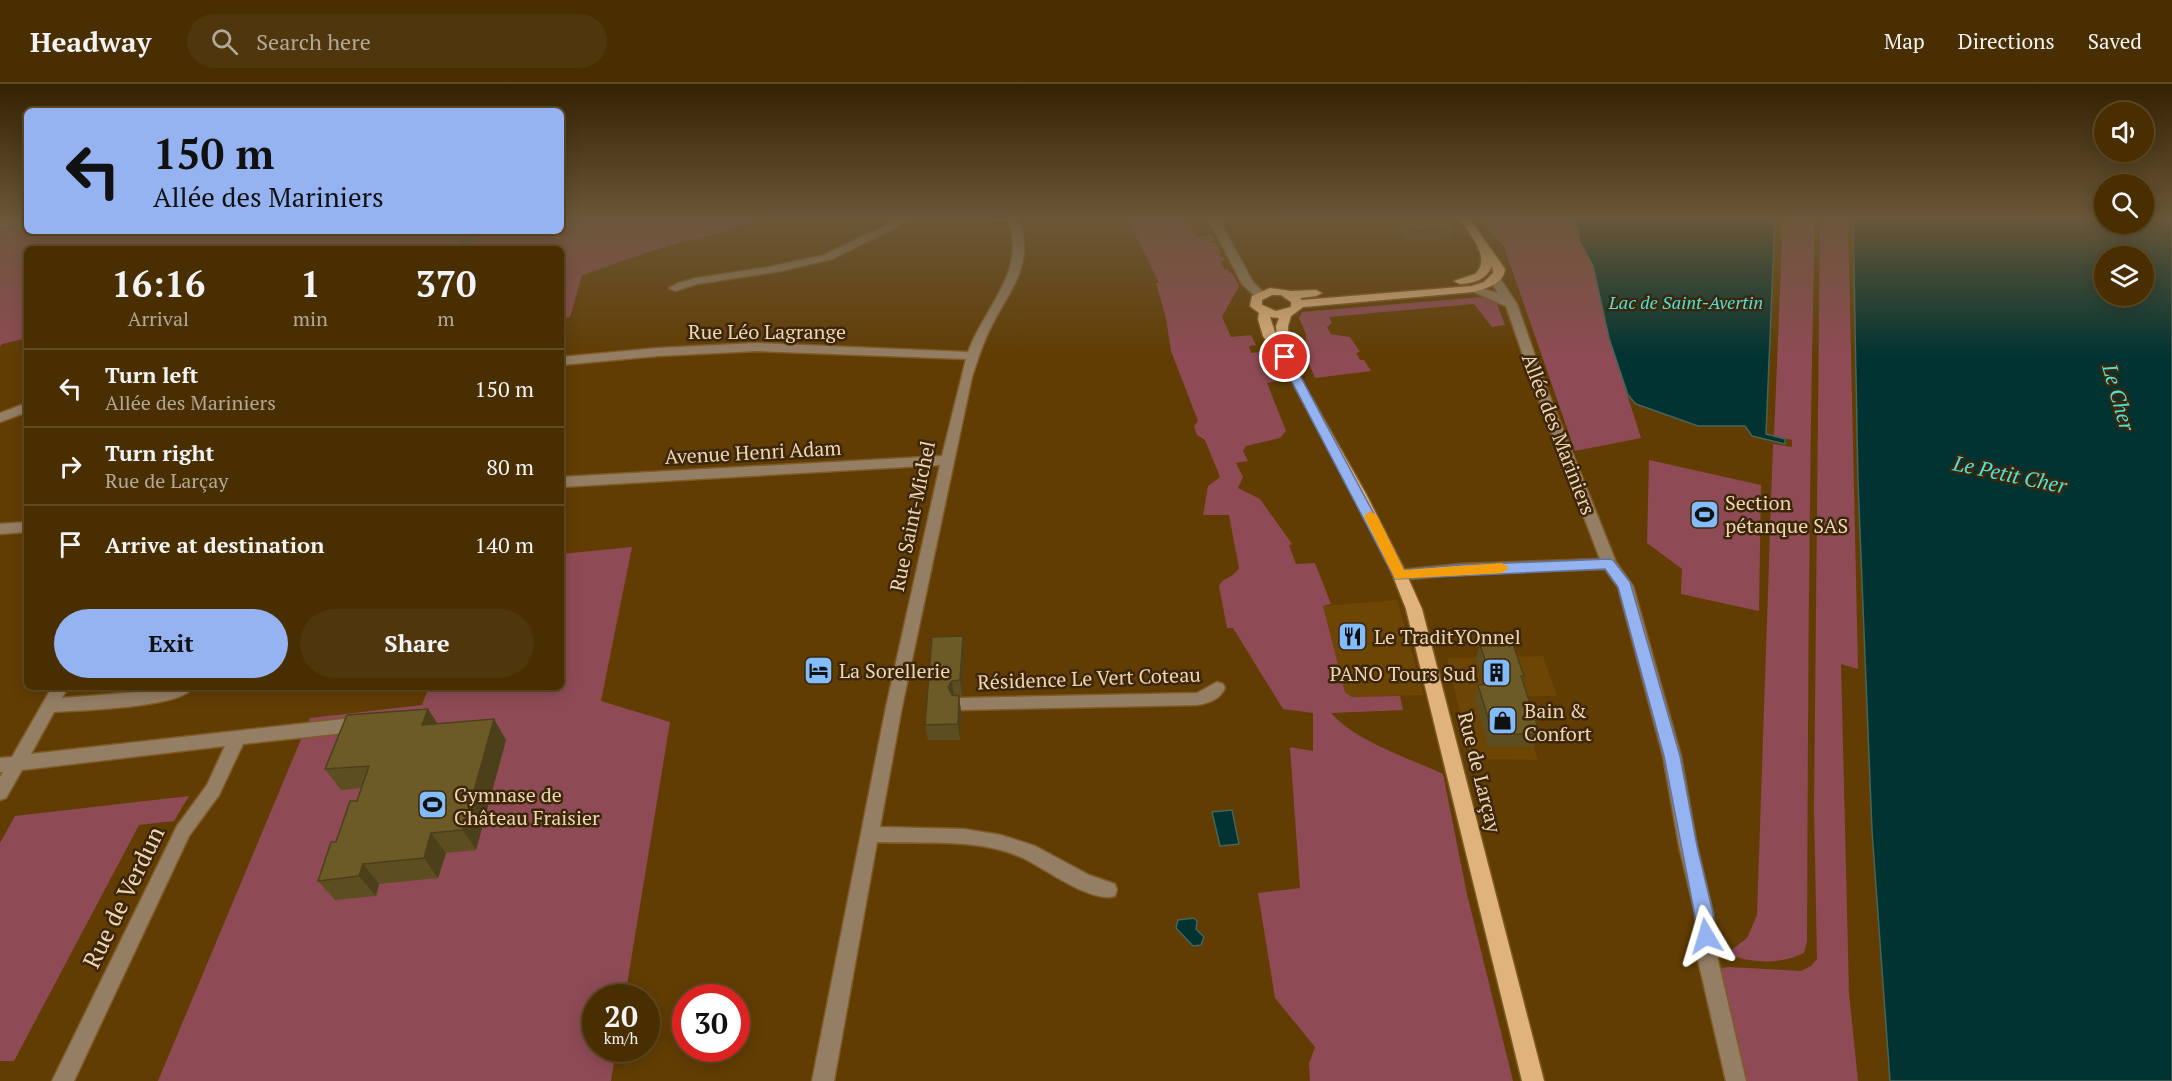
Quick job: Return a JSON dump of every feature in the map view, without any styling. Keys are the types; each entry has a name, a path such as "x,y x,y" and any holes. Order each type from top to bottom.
{"main road":[{"path":"1294,299 1472,279 1482,275 1488,265"},
{"path":"1260,295 1277,291 1294,299 1473,289 1495,279 1499,274 1496,265"},
{"name":"Rue de Larçay","path":"1260,295 1255,302 1265,312 1264,327 1285,357 1400,575 1420,626 1533,1081"},
{"path":"1265,312 1287,314 1297,309 1294,299"},
{"path":"1285,357 1282,326 1287,314"}],"street":[{"path":"675,288 691,282 796,265"},
{"name":"Rue Saint-Michel","path":"823,1081 870,834 947,460 973,356 1019,265"},
{"path":"1238,265 1248,284 1260,295"},
{"name":"Allée des Mariniers","path":"1495,279 1511,304 1540,387 1609,564 1625,586 1672,756 1688,846 1704,913 1708,960 1736,1081"},
{"path":"1473,289 1499,297 1511,304"},
{"name":"Rue Léo Lagrange","path":"564,361 658,352 757,347 973,356"},
{"path":"0,418 24,408"},
{"name":"Avenue Henri Adam","path":"564,483 947,460"},
{"path":"0,529 24,527"},
{"path":"1400,575 1461,569 1609,564"},
{"name":"Résidence Le Vert Coteau","path":"960,704 1197,699 1207,697 1217,688"},
{"path":"0,793 9,764 58,690"},
{"path":"49,706 166,696 178,690"},
{"path":"9,764 344,726"},
{"name":"Rue de Verdun","path":"63,1081 183,831 213,790 237,739"},
{"path":"870,834 973,839 1015,846 1032,853 1079,881 1108,890"}],"shaded area":[{"path":"0,265 24,265 24,339 2,344 0,347"},
{"path":"564,265 613,265 582,275 570,317 564,318"},
{"path":"1150,265 1222,265 1225,270 1230,269 1228,272 1232,273 1239,286 1222,317 1231,337 1251,335 1256,345 1249,346 1251,353 1261,352 1266,359 1265,362 1269,362 1274,371 1282,370 1283,372 1277,373 1280,381 1267,383 1286,431 1280,438 1246,446 1243,451 1248,461 1236,463 1243,477 1238,488 1260,499 1292,544 1289,545 1296,564 1315,563 1331,604 1323,606 1345,692 1352,697 1400,696 1403,710 1331,713 1341,723 1368,740 1443,774 1467,894 1513,1081 1310,1081 1309,1064 1315,1047 1275,998 1258,893 1300,888 1290,747 1313,751 1313,713 1283,709 1233,628 1227,628 1219,586 1239,568 1229,515 1203,515 1208,486 1220,477 1205,440 1197,435 1194,426 1198,421 1171,351 1166,318 1156,283 1159,283"},
{"path":"1510,265 1593,266 1609,338 1641,438 1575,451"},
{"path":"1781,265 1814,265 1808,670 1807,941 1804,953 1795,957 1775,961 1755,961 1726,954 1747,938 1757,915 1773,444 1792,447 1792,440 1774,436"},
{"path":"1820,265 1849,265 1858,669 1841,664 1849,993 1858,1081 1745,1081 1720,968 1801,971 1811,966 1817,959 1814,808"},
{"path":"1482,297 1496,301 1505,325 1492,327 1474,304 1329,317 1332,323 1327,327 1331,334 1350,337 1360,352 1356,353 1360,360 1364,360 1371,371 1315,378 1307,359 1306,334 1299,318 1302,312"},
{"name":"Section pétanque SAS","path":"1649,460 1761,485 1759,611 1681,594 1682,569 1647,543"},
{"path":"632,547 601,701 670,722 627,984 582,984 582,1062 614,1062 611,1081 158,1081 310,718 422,705 428,690 564,690 564,554"},
{"path":"1397,600 1424,695 1352,697 1345,692 1323,606"},
{"path":"1543,656 1557,696 1518,697 1538,760 1471,759 1447,658"},
{"path":"189,796 174,821 139,825 14,1061 0,1061 0,843 15,816"}],"water":[{"name":"Lac de Saint-Avertin","path":"1773,265 1766,434 1785,439 1785,444 1752,436 1745,426 1698,426 1636,404 1628,395 1609,338 1593,266"},
{"path":"1854,265 2094,265 2094,306 2154,306 2154,265 2172,265 2172,1081 1890,1081 1872,831 1858,482"},
{"path":"1232,810 1239,844 1220,846 1212,812"},
{"path":"1194,918 1197,921 1196,929 1204,937 1201,945 1193,946 1176,928 1178,920"}],"building":[{"path":"963,636 960,680 952,681 948,687 952,695 959,696 958,724 925,725 932,637"},
{"path":"1513,644 1540,734 1493,734 1478,685 1493,684 1480,645"},
{"name":"Gymnase de Château Fraisier","path":"428,709 422,725 494,719 463,830 431,833 424,858 363,864 359,876 318,881 331,842 336,842 350,801 357,801 369,766 325,769 347,715"}],"slow traffic":[{"path":"1370,516 1400,575 1461,569 1502,568"}],"place":[{"name":"Section pétanque SAS","path":"1704,514"},
{"name":"Le TraditYOnnel","path":"1353,636"},
{"name":"La Sorellerie","path":"818,670"},
{"name":"PANO Tours Sud","path":"1497,673"},
{"name":"Bain & Confort","path":"1503,721"},
{"name":"Gymnase de Château Fraisier","path":"433,805"}],"route":[{"path":"1285,357 1350,476 1400,575 1461,569 1609,564 1625,586 1672,756 1688,846 1704,913 1706,936"}],"water label":[{"name":"Le Cher","path":"2119,397"},
{"name":"Le Petit Cher","path":"2010,474"}]}
